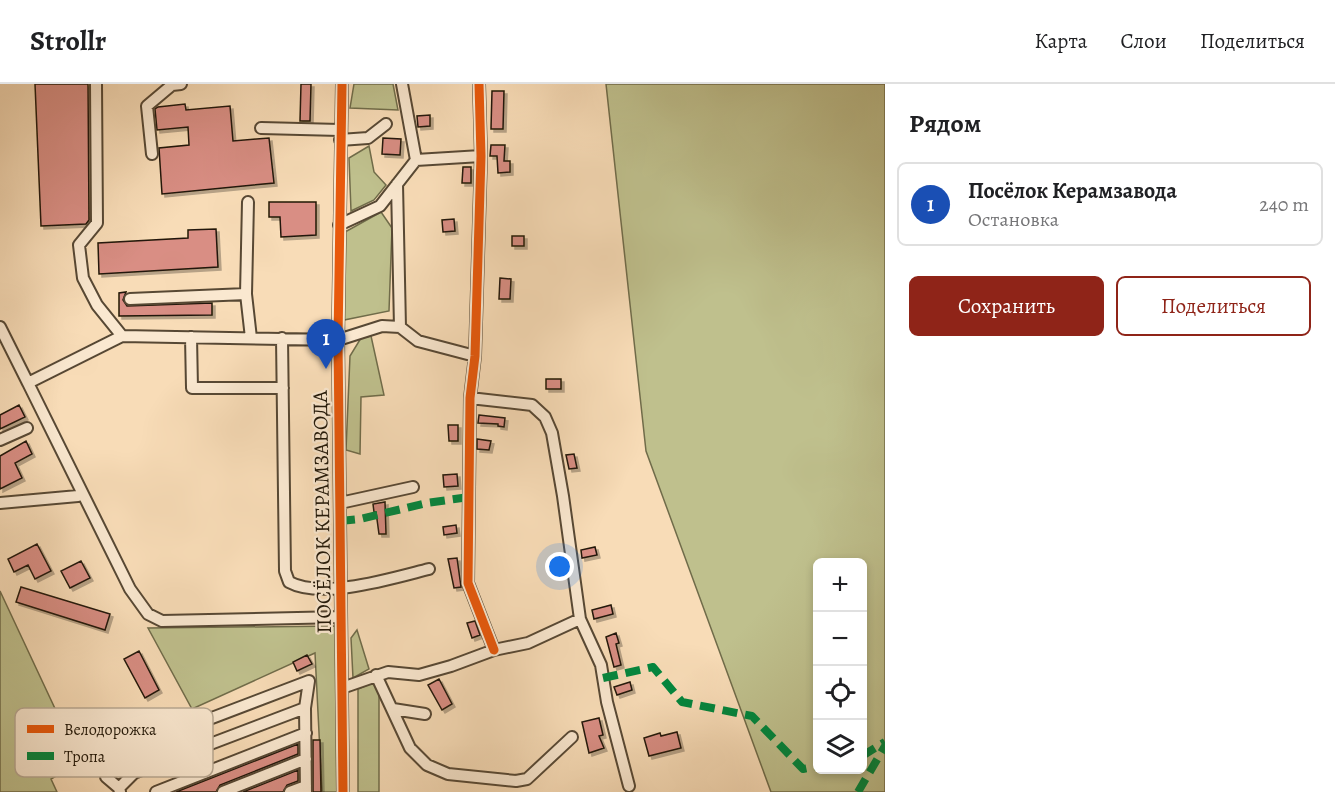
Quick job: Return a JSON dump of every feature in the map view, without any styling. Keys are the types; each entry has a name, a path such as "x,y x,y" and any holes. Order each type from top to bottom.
{"street":[{"path":"96,84 97,223 79,245 84,278 88,287 97,305 122,336"},
{"path":"152,154 147,106 172,85 181,84"},
{"name":"ПОСЁЛОК КЕРАМЗАВОДА","path":"342,84 338,340 343,792"},
{"path":"402,84 416,160"},
{"path":"479,84 482,156 474,356 470,398 468,583 494,650"},
{"path":"261,128 368,138 386,124"},
{"path":"339,225 380,206 416,160 482,156"},
{"path":"397,184 400,327"},
{"path":"248,202 246,294 251,338"},
{"path":"130,299 246,294"},
{"path":"28,383 122,336 338,340 382,326 400,327 418,340 474,356"},
{"path":"0,327 130,589 148,614 162,621 341,617"},
{"path":"191,337 192,388 283,388"},
{"path":"282,338 285,571 289,582 299,588 341,588 368,585 429,568"},
{"path":"470,398 532,405 545,417 552,433 580,619 601,665 607,702 629,786"},
{"path":"0,440 27,428"},
{"path":"340,503 413,487"},
{"path":"0,503 82,494"},
{"path":"342,688 388,672 419,675 451,666 494,650 528,643 580,619"},
{"path":"376,675 410,748 427,765 448,774 516,781 527,778 572,737"},
{"path":"213,718 309,681 305,708 306,789 291,792"},
{"path":"213,743 305,708"},
{"path":"393,709 425,714"},
{"path":"213,770 306,733"},
{"path":"223,792 306,759"},
{"path":"106,777 120,790 131,777"},
{"path":"156,792 194,777"}],"green space":[{"path":"354,84 393,84 398,110 350,108"},
{"path":"606,84 885,84 885,792 771,792 646,451"},
{"path":"369,146 374,172 386,185 374,200 351,211 349,158"},
{"path":"381,212 392,228 389,311 344,320 345,232"},
{"path":"371,336 384,395 361,397 360,454 346,450 350,356 361,338"},
{"path":"0,591 55,708 15,708 15,777 54,777 51,779 57,792 0,792"},
{"path":"337,626 337,792 322,792 315,653 191,708 148,628"},
{"path":"357,630 369,669 353,678 351,638"},
{"path":"379,680 379,792 358,792 358,689"}],"building":[{"path":"35,84 88,84 89,220 86,224 41,226"},
{"path":"301,84 311,84 310,121 300,121"},
{"path":"492,91 504,91 503,129 491,129"},
{"path":"185,104 186,110 230,106 233,141 269,138 274,183 162,194 159,148 189,145 188,127 157,130 155,109"},
{"path":"430,115 430,126 418,127 417,116"},
{"path":"383,138 401,139 400,155 382,154"},
{"path":"491,145 505,145 504,161 510,161 510,172 498,173 497,156 490,156"},
{"path":"463,167 471,167 471,183 462,183"},
{"path":"269,202 316,202 316,235 281,237 280,217 269,217"},
{"path":"454,219 455,231 443,232 442,220"},
{"path":"216,229 218,267 99,274 98,243 188,238 188,230"},
{"path":"512,236 524,236 524,246 512,246"},
{"path":"500,278 511,279 510,299 499,299"},
{"path":"126,292 123,300 127,306 212,303 212,315 119,316 119,293"},
{"path":"546,379 561,379 561,389 546,389"},
{"path":"19,405 25,417 0,429 0,415"},
{"path":"479,415 505,418 504,427 498,424 478,423"},
{"path":"448,425 458,425 458,441 449,441"},
{"path":"477,439 491,441 489,450 477,449"},
{"path":"26,441 32,454 15,463 22,478 0,489 0,456"},
{"path":"574,454 577,468 569,469 566,455"},
{"path":"457,474 458,486 444,487 443,475"},
{"path":"385,502 386,534 379,534 373,504"},
{"path":"456,525 457,533 444,535 443,527"},
{"path":"37,544 51,571 35,579 28,565 14,572 8,559"},
{"path":"595,547 597,555 582,558 581,550"},
{"path":"457,558 461,587 454,588 448,559"},
{"path":"81,561 90,578 70,588 61,571"},
{"path":"21,587 110,614 105,630 16,602"},
{"path":"611,605 613,614 594,619 592,610"},
{"path":"475,621 480,635 472,638 467,623"},
{"path":"616,633 621,665 614,667 606,637"},
{"path":"139,651 159,690 145,698 124,659"},
{"path":"307,655 312,664 297,671 293,662"},
{"path":"439,679 452,704 442,710 428,685"},
{"path":"630,682 632,690 617,695 614,687"},
{"path":"599,718 603,735 599,736 604,748 589,753 582,722"},
{"path":"677,732 681,748 649,756 644,738 660,733 661,736"},
{"path":"313,740 320,740 321,792 313,792"},
{"path":"298,744 298,754 220,785 216,792 176,792"},
{"path":"298,770 298,781 287,785 283,792 243,792"}],"marked path":[{"path":"340,521 469,497"},
{"path":"603,678 653,667 682,702 752,716 803,769 813,767"},
{"path":"867,753 885,742"},
{"path":"858,792 885,746"}],"cycle path":[{"path":"342,84 338,340 343,792"},
{"path":"479,84 481,156 475,356 470,398 468,583 494,650"}],"place":[{"name":"Посёлок Керамзавода","path":"326,369"}]}
